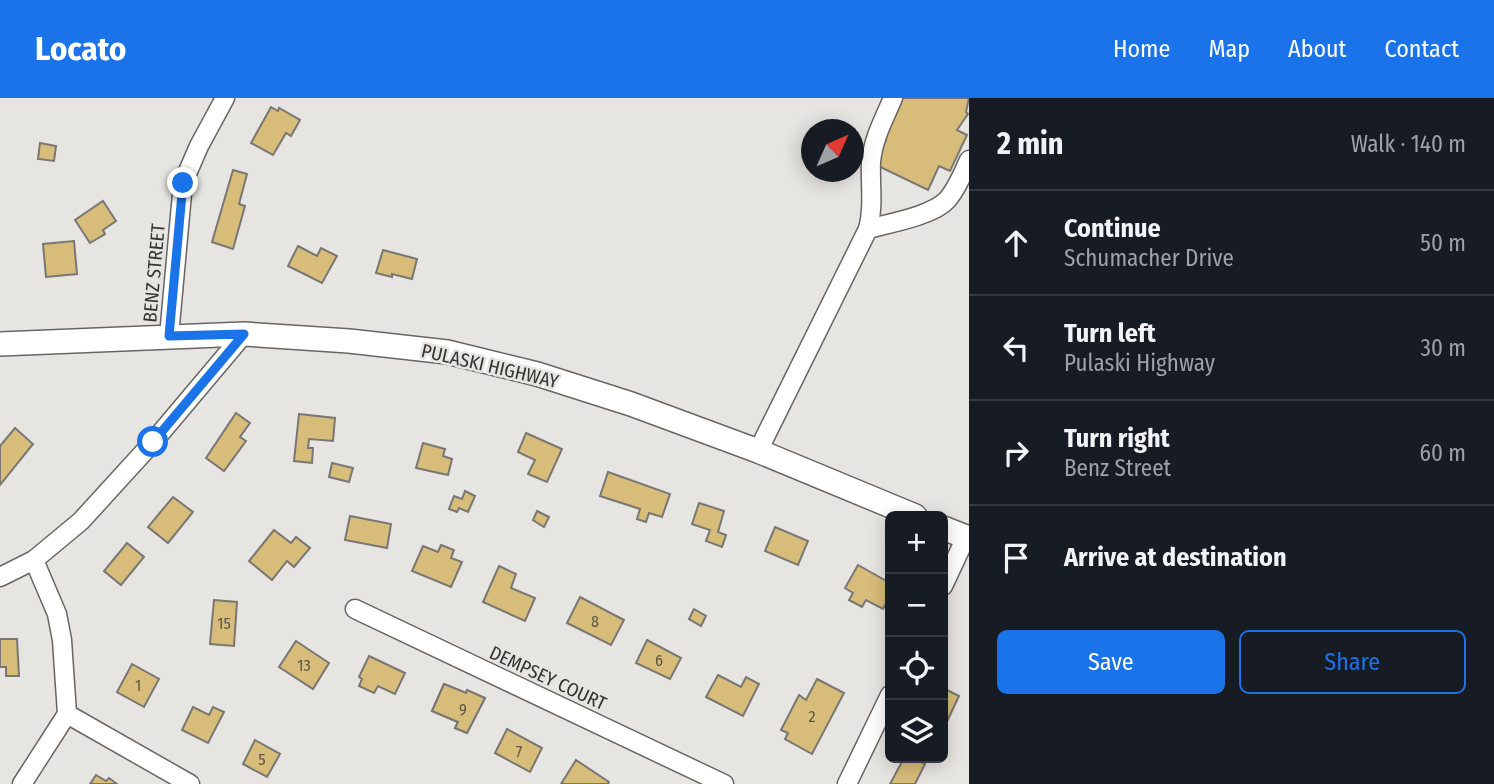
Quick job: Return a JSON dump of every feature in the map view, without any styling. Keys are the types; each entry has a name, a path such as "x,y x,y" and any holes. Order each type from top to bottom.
{"main road":[{"name":"PULASKI HIGHWAY","path":"0,344 244,334 349,341 447,352 537,374 631,404 758,451 903,511"},
{"path":"948,530 968,538"}],"street":[{"name":"BENZ STREET","path":"169,336 183,183 198,146 225,98"},
{"path":"758,451 868,229 873,210 871,160 876,138 893,98"},
{"path":"868,229 942,205 956,187 969,160"},
{"path":"0,577 34,561 80,521 153,442 244,334"},
{"path":"948,576 968,538"},
{"path":"22,784 67,714 62,639 57,614 34,561"},
{"name":"DEMPSEY COURT","path":"355,609 724,784"},
{"path":"847,784 888,700"},
{"path":"67,714 190,784"}],"building":[{"path":"901,98 969,98 966,112 968,114 957,130 967,135 950,171 939,166 928,190 874,164 886,140 882,138"},
{"path":"271,107 278,111 279,108 300,120 291,136 286,133 273,155 251,143"},
{"path":"40,143 56,146 54,161 38,159"},
{"path":"233,170 247,174 239,204 245,206 233,249 212,242"},
{"path":"103,201 116,221 103,230 105,234 90,243 75,220"},
{"path":"74,241 77,274 46,277 43,244"},
{"path":"298,246 317,256 321,248 337,256 322,283 288,266"},
{"path":"383,250 417,259 412,279 376,273"},
{"path":"236,413 250,423 240,437 246,441 224,471 206,458"},
{"path":"299,414 335,418 333,441 309,439 308,448 313,448 312,463 294,461"},
{"path":"15,428 33,444 0,485 0,446"},
{"path":"526,433 562,449 547,482 528,474 535,460 518,452"},
{"path":"423,443 445,449 443,456 452,459 448,475 416,468"},
{"path":"332,463 353,468 349,482 329,477"},
{"path":"608,472 670,494 662,517 649,513 646,522 637,519 640,509 600,496"},
{"path":"465,491 475,496 468,512 459,508 457,512 449,509 454,496 462,499"},
{"path":"173,497 193,512 168,543 148,527"},
{"path":"699,503 724,511 718,532 726,535 722,547 706,541 710,530 692,524"},
{"path":"537,511 549,517 544,527 533,520"},
{"path":"350,516 391,524 387,548 345,540"},
{"path":"775,527 808,541 798,565 765,551"},
{"path":"274,530 291,543 296,537 310,548 294,567 287,561 272,580 249,561"},
{"path":"127,543 144,557 121,585 104,571"},
{"path":"441,545 454,550 451,558 462,562 451,587 412,571 423,546 438,552"},
{"path":"858,565 885,580 885,605 883,609 866,600 862,607 849,600 853,593 845,588"},
{"path":"499,566 516,574 511,588 535,598 525,621 483,602"},
{"path":"580,597 624,620 611,645 567,623"},
{"path":"214,600 237,602 234,646 210,644"},
{"path":"694,609 706,616 701,626 689,619"},
{"path":"0,639 17,639 19,676 6,676 6,667 0,667"},
{"path":"647,640 681,658 670,679 636,663"},
{"path":"296,641 329,663 313,689 279,667"},
{"path":"369,656 405,673 395,694 378,686 374,693 359,686 362,679 359,677"},
{"path":"132,664 159,679 144,707 117,692"},
{"path":"718,675 741,687 746,677 759,684 743,716 706,697"},
{"path":"817,679 844,693 812,754 785,739 788,733 781,730 799,695 806,700"},
{"path":"444,684 485,698 467,733 455,728 458,722 432,711"},
{"path":"444,684 485,698 467,733 455,728 458,722 432,711"},
{"path":"948,690 959,696 948,719"},
{"path":"193,707 209,715 213,707 224,712 208,743 182,730"},
{"path":"507,729 542,748 530,772 495,753"},
{"path":"255,740 280,754 267,777 243,764"},
{"path":"576,760 609,782 608,784 561,784"},
{"path":"901,763 925,764 915,784 890,784"},
{"path":"96,775 106,781 109,778 117,784 90,784"}],"route":[{"path":"153,442 244,334 169,336 183,183"}]}
